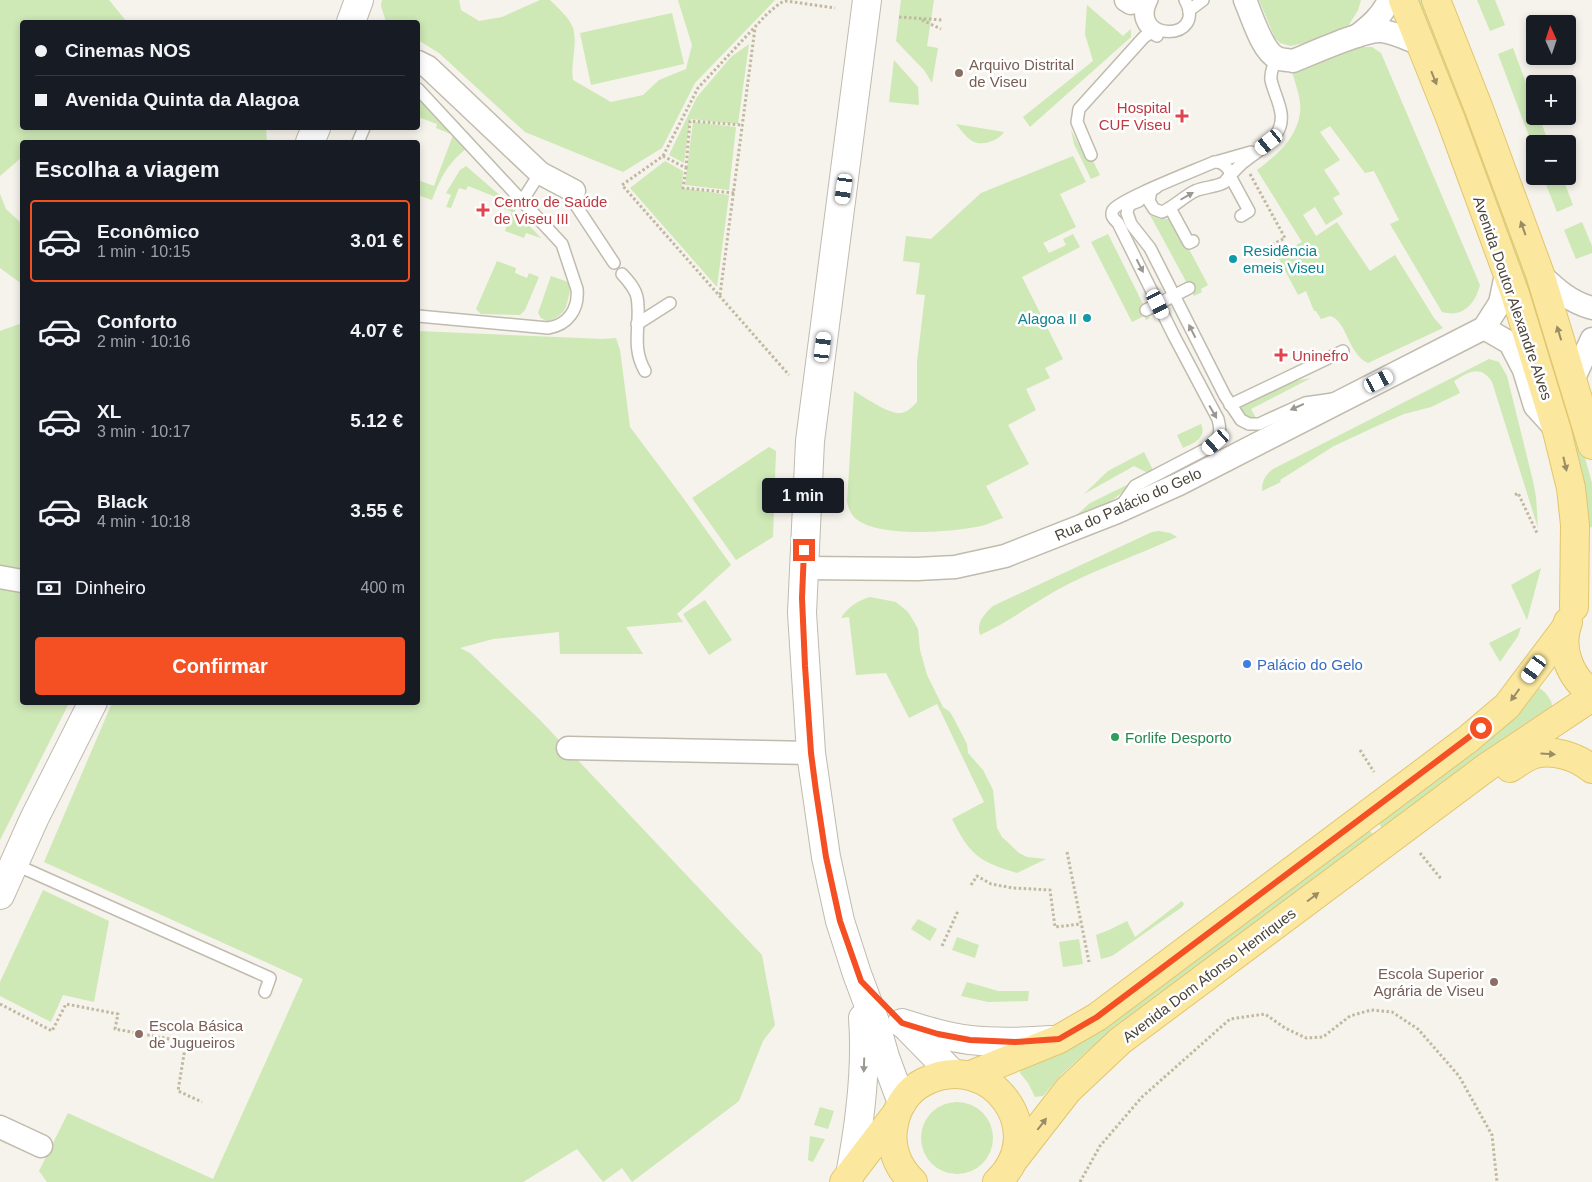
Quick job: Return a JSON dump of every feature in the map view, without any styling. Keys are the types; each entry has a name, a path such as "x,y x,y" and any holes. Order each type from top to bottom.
{"main road":[{"name":"Avenida Doutor Alexandre Alves","path":"1404,0 1506,270 1557,431 1571,488 1574,516 1577,609 1564,650 1571,670 1592,695"},
{"name":"Avenida Doutor Alexandre Alves","path":"1436,0 1479,109 1540,274 1592,445"},
{"path":"1573,380 1592,410"},
{"path":"847,1179 905,1098 918,1085 934,1077 961,1074 1059,1039 1097,1017 1468,739 1507,706 1577,609"},
{"name":"Avenida Dom Afonso Henriques","path":"1005,1172 1068,1090 1120,1041 1487,767 1592,695"},
{"name":"Avenida Dom Afonso Henriques","path":"1427,812 1478,790 1523,759 1536,754 1570,756 1592,769"},
{"path":"961,1074 988,1082 1001,1094 1012,1109 1017,1126 1017,1144 1005,1172"},
{"path":"899,1108 892,1134 895,1155 904,1174 913,1182"}],"street":[{"path":"352,20 359,0"},
{"path":"868,0 810,441 802,613 811,753 826,857 840,921 885,1057 899,1108"},
{"path":"1126,0 1131,3 1142,0"},
{"path":"1357,36 1385,10 1389,0"},
{"path":"1244,2 1263,43 1276,58 1293,60 1357,36 1381,31 1422,45"},
{"path":"420,63 428,67 540,173 574,191"},
{"path":"1506,270 1500,303 1484,328 1510,343 1524,370 1535,406 1557,431"},
{"path":"1540,274 1563,295 1580,305 1592,308"},
{"name":"Rua do Palácio do Gelo","path":"803,568 917,569 955,567 979,563 1032,546 1117,512 1179,484 1484,328"},
{"path":"1573,380 1592,339"},
{"path":"0,577 20,581"},
{"path":"0,895 34,819 91,705"},
{"path":"568,748 811,753"},
{"path":"861,981 902,1023 961,1074"},
{"path":"847,1179 857,1137 864,1065 861,981"},
{"path":"902,1023 938,1034 970,1040 1015,1042 1059,1039"},
{"path":"0,1127 40,1146"}],"lane":[{"path":"1147,0 1142,6 1140,13 1145,27 1154,31 1167,32 1174,32 1185,24 1191,9 1203,0"},
{"path":"1152,0 1148,15 1154,31"},
{"path":"1186,0 1189,12"},
{"path":"1091,155 1077,122 1079,109 1144,37 1154,31"},
{"path":"1157,187 1151,191 1149,201 1152,207 1162,212 1197,190 1228,179 1243,162 1260,150 1278,132 1281,110 1271,80 1271,71 1276,58"},
{"path":"420,91 562,244 578,289 577,302 572,315 561,325 548,328 420,316"},
{"path":"1117,512 1135,486 1208,448 1216,442 1220,432 1218,419 1112,213 1117,206 1214,162 1260,150"},
{"path":"1214,162 1220,162 1227,166 1229,172 1228,179 1249,211 1240,216"},
{"path":"522,202 540,173"},
{"path":"574,191 577,207 614,263"},
{"path":"1149,201 1138,201 1131,204 1128,208 1128,218 1146,241 1230,405 1244,423 1259,424 1305,403 1318,400 1344,399"},
{"path":"1170,208 1189,243 1193,241"},
{"path":"622,274 632,286 637,296 636,347 644,371"},
{"path":"1146,310 1189,288"},
{"path":"637,324 670,303"},
{"path":"1230,405 1343,350"},
{"path":"14,864 270,978 265,992"}],"path":[{"path":"783,0 767,14 698,88 663,156 622,185 789,375"},
{"path":"780,3 786,1 835,8"},
{"path":"899,17 942,20"},
{"path":"919,18 941,29"},
{"path":"720,296 755,28"},
{"path":"734,193 683,188 690,121 742,125"},
{"path":"663,156 686,168"},
{"path":"1243,162 1285,238 1260,251"},
{"path":"1515,495 1518,493 1537,533"},
{"path":"1360,750 1374,772"},
{"path":"1067,852 1089,962"},
{"path":"1420,853 1442,880"},
{"path":"971,885 977,876 991,884 1013,888 1050,890 1055,928 1081,924"},
{"path":"942,946 958,911"},
{"path":"0,1004 52,1031 66,1004 118,1014 115,1029 186,1042 178,1091 202,1102"},
{"path":"1080,1182 1100,1146 1142,1097 1230,1019 1265,1014 1285,1028 1306,1038 1323,1037 1350,1016 1371,1010 1392,1012 1418,1029 1459,1076 1492,1135 1497,1182"}],"green space":[{"path":"0,0 109,0 125,20 20,20 20,130 266,130 267,140 20,140 20,159 0,176"},
{"path":"382,0 459,0 461,10 479,21 502,17 540,0 550,0 566,16 573,28 575,41 572,67 573,80 611,102 643,95 659,80 686,69 692,45 678,0 775,0 695,83 662,148 623,172 525,132 439,53 420,41 420,20 385,20 381,6"},
{"path":"901,0 934,0 927,46 938,48 932,83 924,70 896,41"},
{"path":"1259,0 1361,0 1358,10 1349,25 1304,43 1291,46 1280,43 1275,38"},
{"path":"1418,0 1426,0 1459,84 1561,373 1592,483 1592,527 1588,528 1528,292 1453,87"},
{"path":"1477,0 1495,0 1505,25 1490,31"},
{"path":"1087,5 1123,36 1131,29 1131,37 1030,127 1023,117 1093,61 1085,34"},
{"path":"672,13 684,64 591,85 580,33"},
{"path":"749,44 738,124 690,119 684,163 669,155 697,97 731,57"},
{"path":"1353,47 1372,47 1381,53 1480,285 1475,298 1467,308 1456,313 1442,312 1390,224 1399,220 1374,171 1365,173 1330,126 1320,132 1340,160 1324,170 1340,194 1333,198 1343,214 1326,225 1315,207 1303,215 1316,236 1337,222 1370,271 1395,255 1434,318 1443,328 1368,363 1356,353 1336,319 1330,316 1321,319 1316,311 1314,311 1306,291 1298,295 1277,255 1302,242 1257,170 1284,146 1298,122 1300,102 1292,71 1299,70"},
{"path":"1513,48 1526,83 1526,125 1542,125 1546,135 1529,135 1498,54"},
{"path":"894,60 918,87 919,105 889,102"},
{"path":"420,101 467,148 445,171 432,200 420,196 420,181 434,186 453,135 436,128 437,124 420,118"},
{"path":"693,122 736,127 729,190 685,185"},
{"path":"956,124 1004,132 999,138 991,142 978,143 969,139"},
{"path":"1071,130 1085,157 1090,155 1100,175 1091,179 1074,144"},
{"path":"1073,156 1086,182 1060,194 1076,227 1043,243 1049,253 1066,245 1063,239 1073,234 1080,247 1022,277 1063,359 1045,368 1050,378 1026,389 1036,410 1008,425 1029,464 986,486 1003,518 981,526 932,532 892,531 860,522 851,513 847,502 854,391 877,405 896,413 906,412 917,402 917,362 925,295 916,294 920,263 903,261 906,236 931,239 981,193"},
{"path":"665,161 683,171 682,188 729,195 717,287 630,188"},
{"path":"466,166 503,198 541,238 526,233 524,238 505,231 512,212 499,207 501,199 468,186 466,190 459,188 451,208 446,207 451,195 446,193 460,170"},
{"path":"1546,185 1565,185 1573,205 1557,212"},
{"path":"0,194 6,209 20,222 20,283 0,268"},
{"path":"1150,215 1160,219 1173,219 1208,285 1201,289 1202,292 1194,296"},
{"path":"1582,222 1592,246 1592,253 1576,259 1564,230"},
{"path":"1108,234 1150,318 1146,320 1144,316 1132,322 1091,242"},
{"path":"497,261 516,268 515,273 527,278 529,273 539,277 525,310 520,315 481,314 476,309"},
{"path":"551,276 568,282 570,290 564,310 559,316 548,322 541,318 538,313"},
{"path":"20,324 20,705 68,705 0,840 0,331"},
{"path":"420,331 616,338 620,350 630,427 731,565 677,614 683,622 626,627 643,654 560,654 559,632 493,639 460,648 470,653 540,720 762,955 775,1025 763,1041 739,1101 632,1182 622,1168 603,1182 577,1149 523,1182 47,1182 39,1171 68,1113 213,1179 303,979 44,862 111,705 420,705"},
{"path":"1489,359 1499,362 1507,376 1533,481 1538,528 1492,382 1488,376 1479,371 1464,375 1454,381 1460,393 1431,407 1404,414 1334,446 1280,480 1281,482 1262,491 1264,478 1273,469"},
{"path":"1311,378 1251,409 1256,418 1246,418 1241,411 1242,403 1288,382"},
{"path":"1201,424 1201,436 1195,442 1183,448 1177,435"},
{"path":"769,447 776,451 773,537 736,560 692,498"},
{"path":"1144,452 1153,470 1148,473 1134,466 1084,494 1108,471"},
{"path":"1131,483 1117,496 1096,510 1070,521 1090,503"},
{"path":"1152,532 1170,533 1177,537 1071,582 980,635 980,623 993,606"},
{"path":"1541,568 1527,620 1511,585"},
{"path":"870,597 896,602 908,612 918,629 920,650 927,675 943,707 950,712 954,719 967,744 968,753 983,770 993,790 997,828 1002,837 1019,853 1027,857 1046,859 1017,873 984,860 970,849 964,841 952,819 984,802 937,704 909,718 886,673 856,675 849,617 841,618 853,605"},
{"path":"705,600 732,640 709,655 683,614"},
{"path":"1521,627 1518,636 1500,662 1489,643"},
{"path":"1539,688 1548,696 1552,706 1505,737 1383,829 1376,820 1521,708"},
{"path":"1367,827 1374,836 1124,1021 1061,1075 1043,1096 1035,1097 1020,1073 1021,1067"},
{"path":"43,890 109,921 94,1002 63,995 51,1022 0,996 0,982"},
{"path":"1182,901 1184,904 1182,907 1112,956 1101,959 1096,935 1127,921 1135,937"},
{"path":"918,919 937,929 930,941 911,929"},
{"path":"957,937 979,945 975,958 952,950"},
{"path":"1079,939 1083,964 1063,967 1059,942"},
{"path":"967,982 998,991 1029,991 1028,1001 988,1002 961,996"},
{"path":"957,1102 977,1108 987,1118 993,1138 987,1158 977,1168 957,1174 937,1168 927,1158 921,1138 927,1118 937,1108"},
{"path":"820,1107 834,1111 828,1129 814,1125"},
{"path":"810,1136 825,1139 813,1162 808,1160"}],"place":[{"name":"Arquivo Distrital de Viseu","path":"959,73"},
{"name":"Hospital CUF Viseu","path":"1182,116"},
{"name":"Centro de Saúde de Viseu III","path":"483,210"},
{"name":"Residência emeis Viseu","path":"1233,259"},
{"name":"Alagoa II","path":"1087,318"},
{"name":"Uninefro","path":"1281,355"},
{"name":"Palácio do Gelo","path":"1247,664"},
{"name":"Forlife Desporto","path":"1115,737"},
{"name":"Escola Superior Agrária de Viseu","path":"1494,982"},
{"name":"Escola Básica de Jugueiros","path":"139,1034"}],"route":[{"path":"804,550 802,613 811,753 826,857 840,921 861,981 902,1023 938,1034 970,1040 1015,1042 1059,1039 1097,1017 1481,728"}]}
